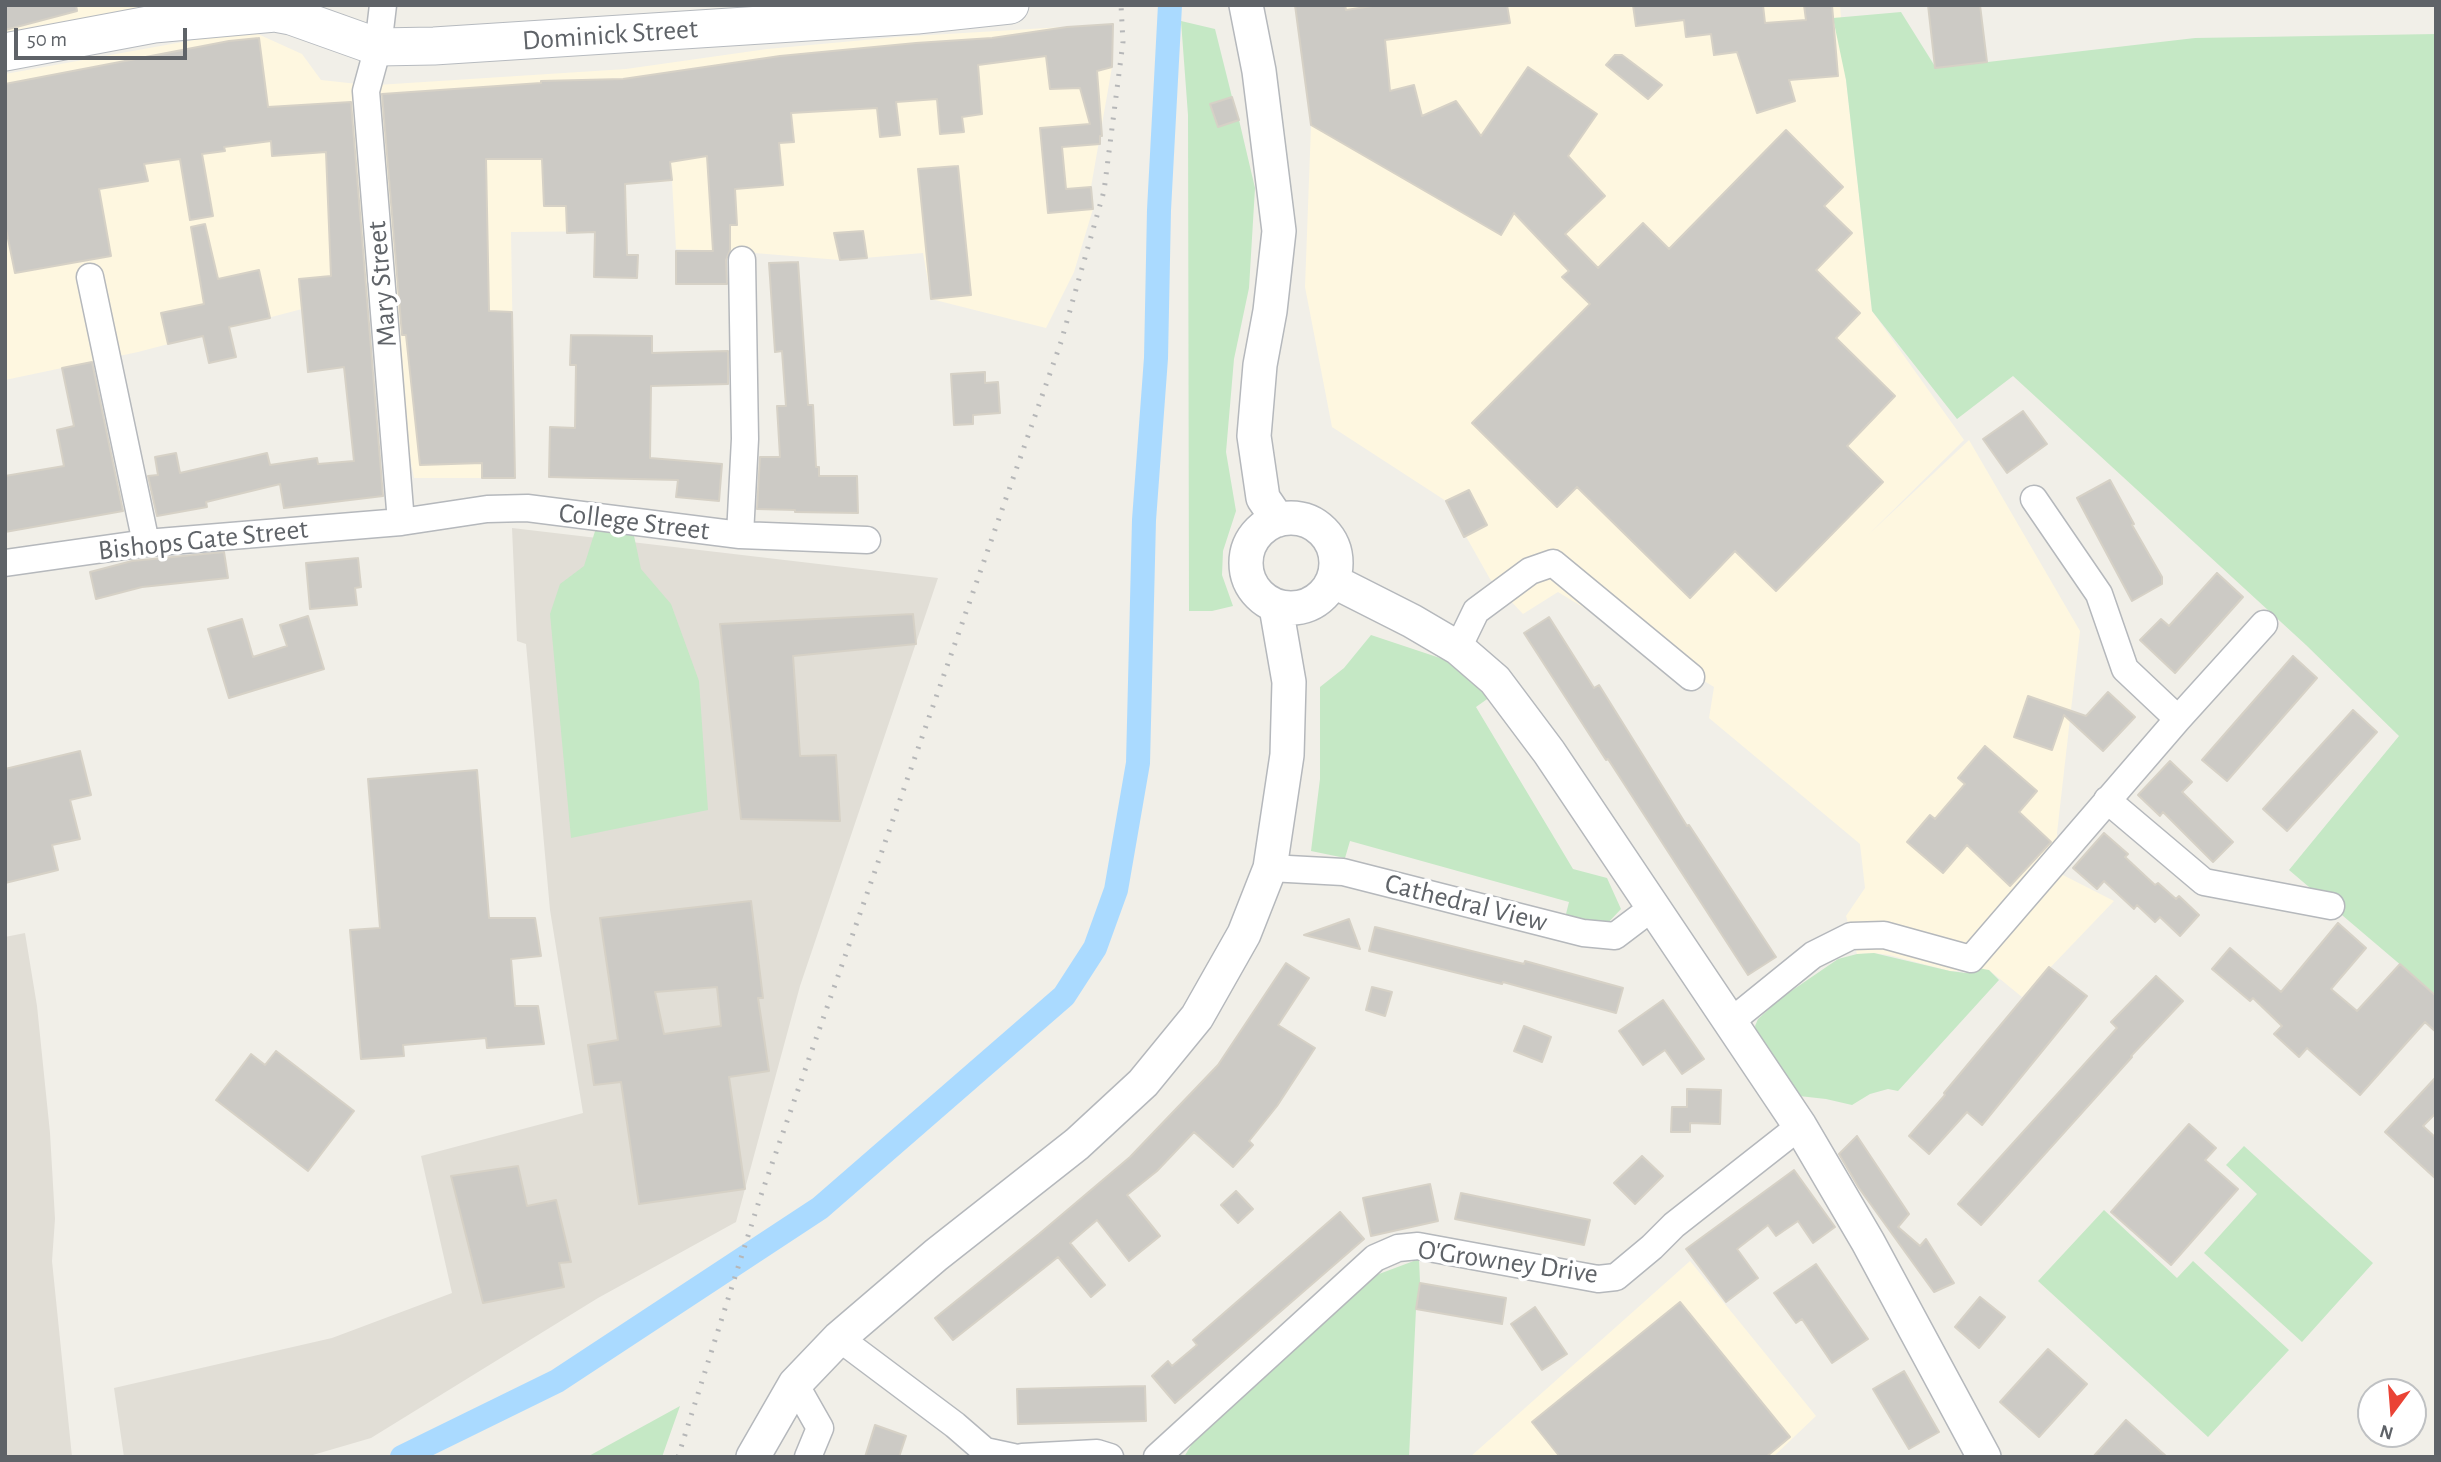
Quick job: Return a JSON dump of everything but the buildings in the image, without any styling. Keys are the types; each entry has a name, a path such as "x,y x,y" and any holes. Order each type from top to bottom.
{"main road":[{"name":"Dominick Street","path":"378,47 434,46 1010,5"},
{"path":"5,52 154,24 275,13 291,16 378,47"}],"street":[{"name":"Mary Street","path":"383,5 378,47 366,91 401,522"},
{"path":"1246,5 1259,71 1279,231 1254,436 1263,498 1278,520"},
{"path":"740,535 745,439 742,260"},
{"path":"90,277 146,543"},
{"path":"2034,499 2099,594 2125,669 2178,719"},
{"name":"College Street","path":"401,522 487,509 527,508 740,535 867,540"},
{"path":"1287,518 1314,523 1328,536 1335,550 1337,566 1333,581 1322,597 1313,604 1289,609 1276,607 1253,589 1247,576 1246,562 1250,543 1263,528 1278,520 1287,518"},
{"name":"Bishops Gate Street","path":"5,563 146,543 401,522"},
{"path":"1458,648 1476,611 1530,571 1553,563 1691,677"},
{"path":"1333,581 1458,648 1495,680 1549,752 1800,1126 1868,1242 1984,1457"},
{"path":"753,1457 803,1376 839,1338 936,1255 1077,1144 1143,1083 1196,1017 1244,934 1270,868 1287,755 1289,682 1276,607"},
{"path":"1729,1023 1813,955 1850,936 1884,935 1971,958 2264,624"},
{"path":"2107,800 2204,882 2331,906"},
{"name":"Cathedral View","path":"1270,868 1343,872 1583,933 1615,936 1652,908"},
{"name":"O'Growney Drive","path":"1157,1457 1375,1258 1398,1248 1418,1246 1598,1279 1616,1277 1674,1225 1800,1126"},
{"path":"839,1338 955,1425 985,1451 1013,1457"},
{"path":"803,1376 820,1429 808,1457"},
{"path":"1022,1457 1097,1453 1110,1457"}],"shaded area":[{"path":"5,5 176,5 5,37"},
{"path":"1295,5 1840,5 1872,311 1964,440 1867,536 1969,440 2080,631 2057,833 2061,874 2114,901 2022,997 1989,970 1950,971 1889,955 1857,954 1846,916 1865,888 1860,844 1709,718 1714,687 1558,592 1523,614 1490,579 1446,501 1332,427 1305,287 1311,126"},
{"path":"1113,24 1112,67 1091,187 1093,209 1074,272 1046,328 931,299 923,253 840,260 676,249 672,181 626,184 627,231 511,232 515,478 414,478 406,438 377,85 626,69 767,49 897,37"},
{"path":"249,30 302,54 321,80 358,84 378,300 302,309 138,352 5,380 5,74"},
{"path":"512,528 938,578 800,986 736,1222 598,1298 371,1438 306,1457 124,1457 114,1388 332,1338 452,1293 421,1156 583,1113 550,910 526,644 517,641"},
{"path":"25,933 37,1006 50,1133 55,1219 52,1261 72,1457 5,1457 5,937"},
{"path":"1690,1261 1816,1416 1773,1457 1470,1457"}],"green space":[{"path":"1901,12 1936,68 2195,38 2436,34 2436,995 2289,870 2399,736 2306,645 2013,376 1957,419 1872,311 1846,80 1833,18"},
{"path":"1181,21 1215,29 1232,97 1211,105 1218,127 1239,120 1255,188 1249,288 1234,359 1226,452 1236,511 1223,551 1222,575 1233,606 1212,611 1189,611 1188,115"},
{"path":"596,528 633,531 641,569 671,604 699,681 708,810 571,838 550,614 560,584 584,566"},
{"path":"1371,635 1449,661 1490,697 1476,707 1573,869 1607,878 1621,909 1606,925 1565,918 1569,902 1350,841 1345,858 1311,851 1320,779 1320,687 1344,668"},
{"path":"1874,953 1950,971 1966,973 1978,968 1989,970 1999,980 1898,1091 1888,1089 1870,1094 1852,1105 1799,1096 1757,1035 1755,1026 1758,1019 1781,998 1838,959"},
{"path":"2244,1146 2373,1263 2302,1342 2204,1253 2257,1194 2226,1165"},
{"path":"2104,1210 2177,1278 2193,1261 2289,1350 2208,1437 2038,1281"},
{"path":"1419,1259 1420,1282 1416,1309 1409,1457 1184,1457 1196,1437 1371,1277"},
{"path":"680,1406 662,1457 587,1457"}],"waterway":[{"path":"402,1457 557,1381 820,1208 1064,996 1095,948 1116,890 1138,763 1144,520 1156,358 1159,210 1170,5"}],"railway":[{"path":"678,1457 760,1198 1061,342 1104,191 1123,42 1121,5"}]}
